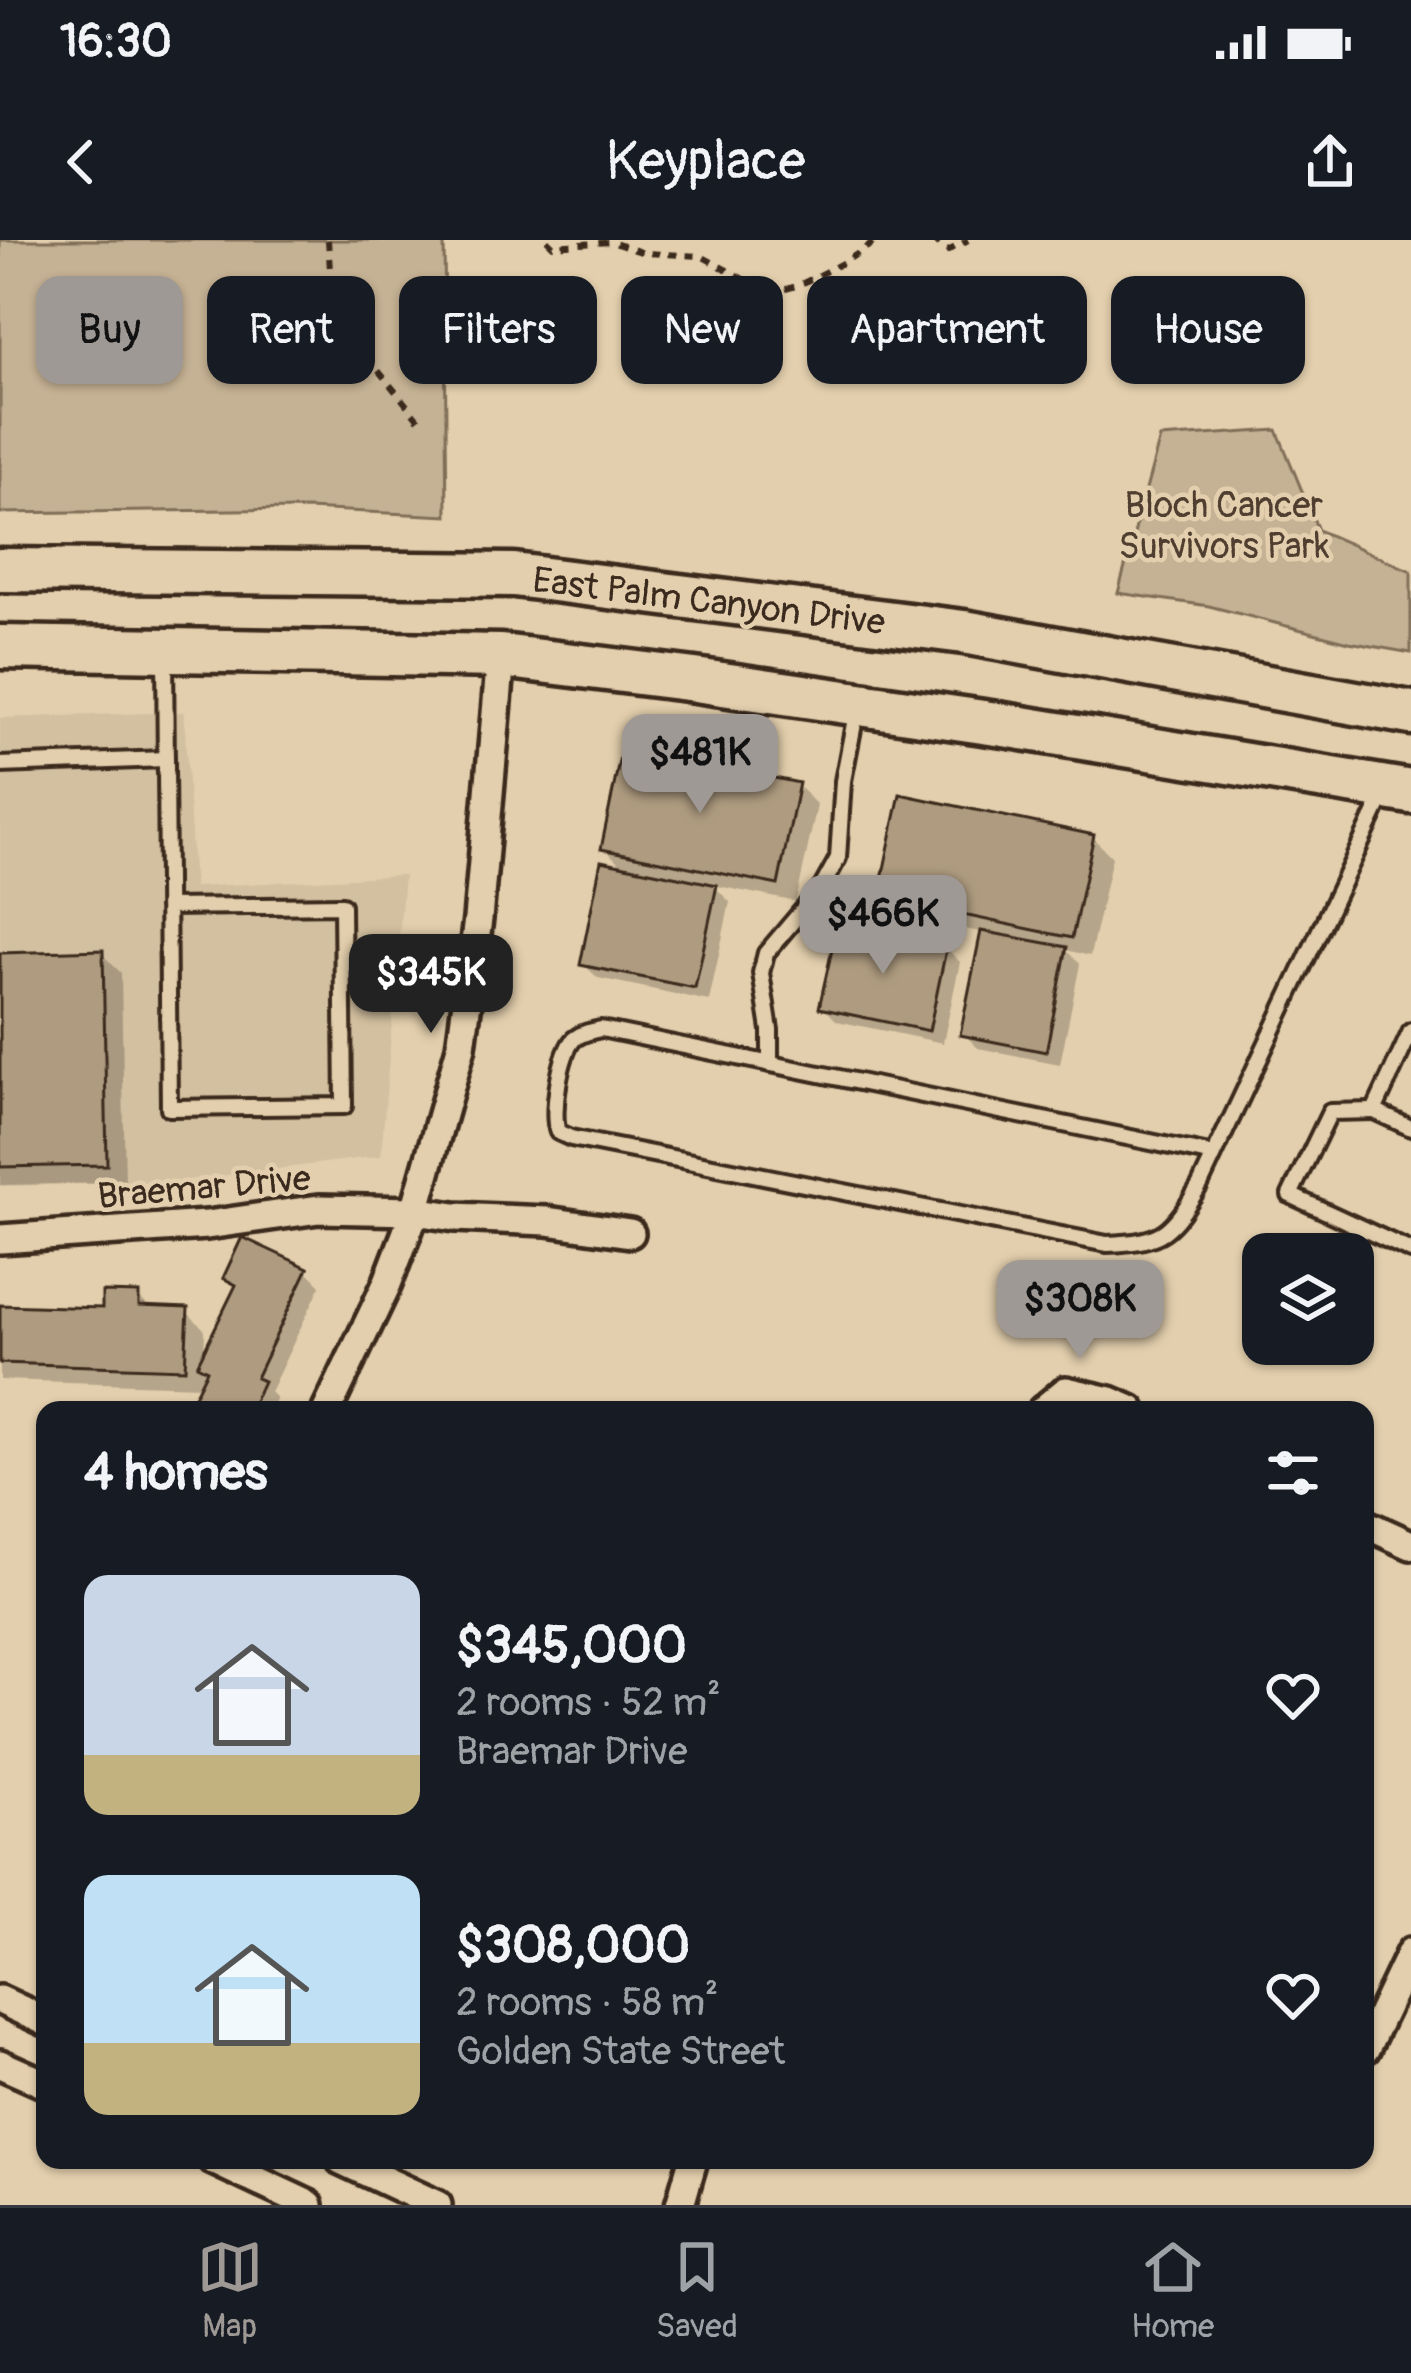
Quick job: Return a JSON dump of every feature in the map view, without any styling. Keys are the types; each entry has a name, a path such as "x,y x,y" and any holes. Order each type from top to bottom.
{"main road":[{"name":"East Palm Canyon Drive","path":"0,570 514,575 964,632 1411,713"},
{"path":"0,647 501,656 858,704 1399,789"}],"street":[{"path":"331,1401 387,1284 415,1210 461,1047 478,920 501,656"},
{"name":"Braemar Drive","path":"0,1239 207,1225 319,1210 415,1210 630,1233"},
{"path":"1054,1401 1066,1391 1110,1401"},
{"path":"1374,1529 1411,1545"},
{"path":"1374,2030 1411,1952"},
{"path":"0,2000 36,2017"},
{"path":"0,2064 36,2080"},
{"path":"231,2169 299,2202"},
{"path":"360,2169 437,2205"},
{"path":"680,2205 691,2169"}],"lane":[{"path":"164,650 169,1108 344,1106 342,905 167,907"},
{"path":"770,1064 761,973 766,952 822,887 838,858 843,781 858,704"},
{"path":"0,765 166,759"},
{"path":"1214,1155 601,1029 577,1036 567,1048 553,1119 558,1132 571,1138 1107,1244 1138,1243 1165,1233 1188,1204 1214,1155 1399,789"},
{"path":"1374,1111 1411,1031"},
{"path":"1411,1129 1374,1111 1330,1112 1290,1196 1411,1251"}],"path":[{"path":"328,240 332,286 359,347 423,425"},
{"path":"547,240 553,246 610,242 644,254 700,256 775,292 797,286 878,240"},
{"path":"932,240 948,251 968,240"}],"shaded area":[{"path":"184,712 194,887 404,875 381,1156 172,1182 0,1186 0,718"}],"green space":[{"path":"0,240 444,240 444,276 399,276 399,384 446,384 447,516 307,509 0,513"},
{"name":"Bloch Cancer Survivors Park","path":"1277,430 1318,530 1411,571 1411,653 1209,606 1118,593 1160,438"}],"building":[{"path":"622,747 799,783 778,885 601,849"},
{"path":"900,794 1094,835 1072,938 878,897"},
{"path":"601,861 717,885 695,988 580,965"},
{"path":"838,922 947,945 929,1031 819,1008"},
{"path":"981,931 1067,947 1046,1052 960,1035"},
{"path":"103,950 107,1165 0,1167 0,953"},
{"path":"242,1237 308,1268 256,1378 263,1381 254,1401 205,1401 194,1396 207,1370 197,1365 236,1285 223,1278"},
{"path":"102,1292 139,1293 139,1306 188,1308 185,1369 0,1363 0,1305 102,1308"}]}
